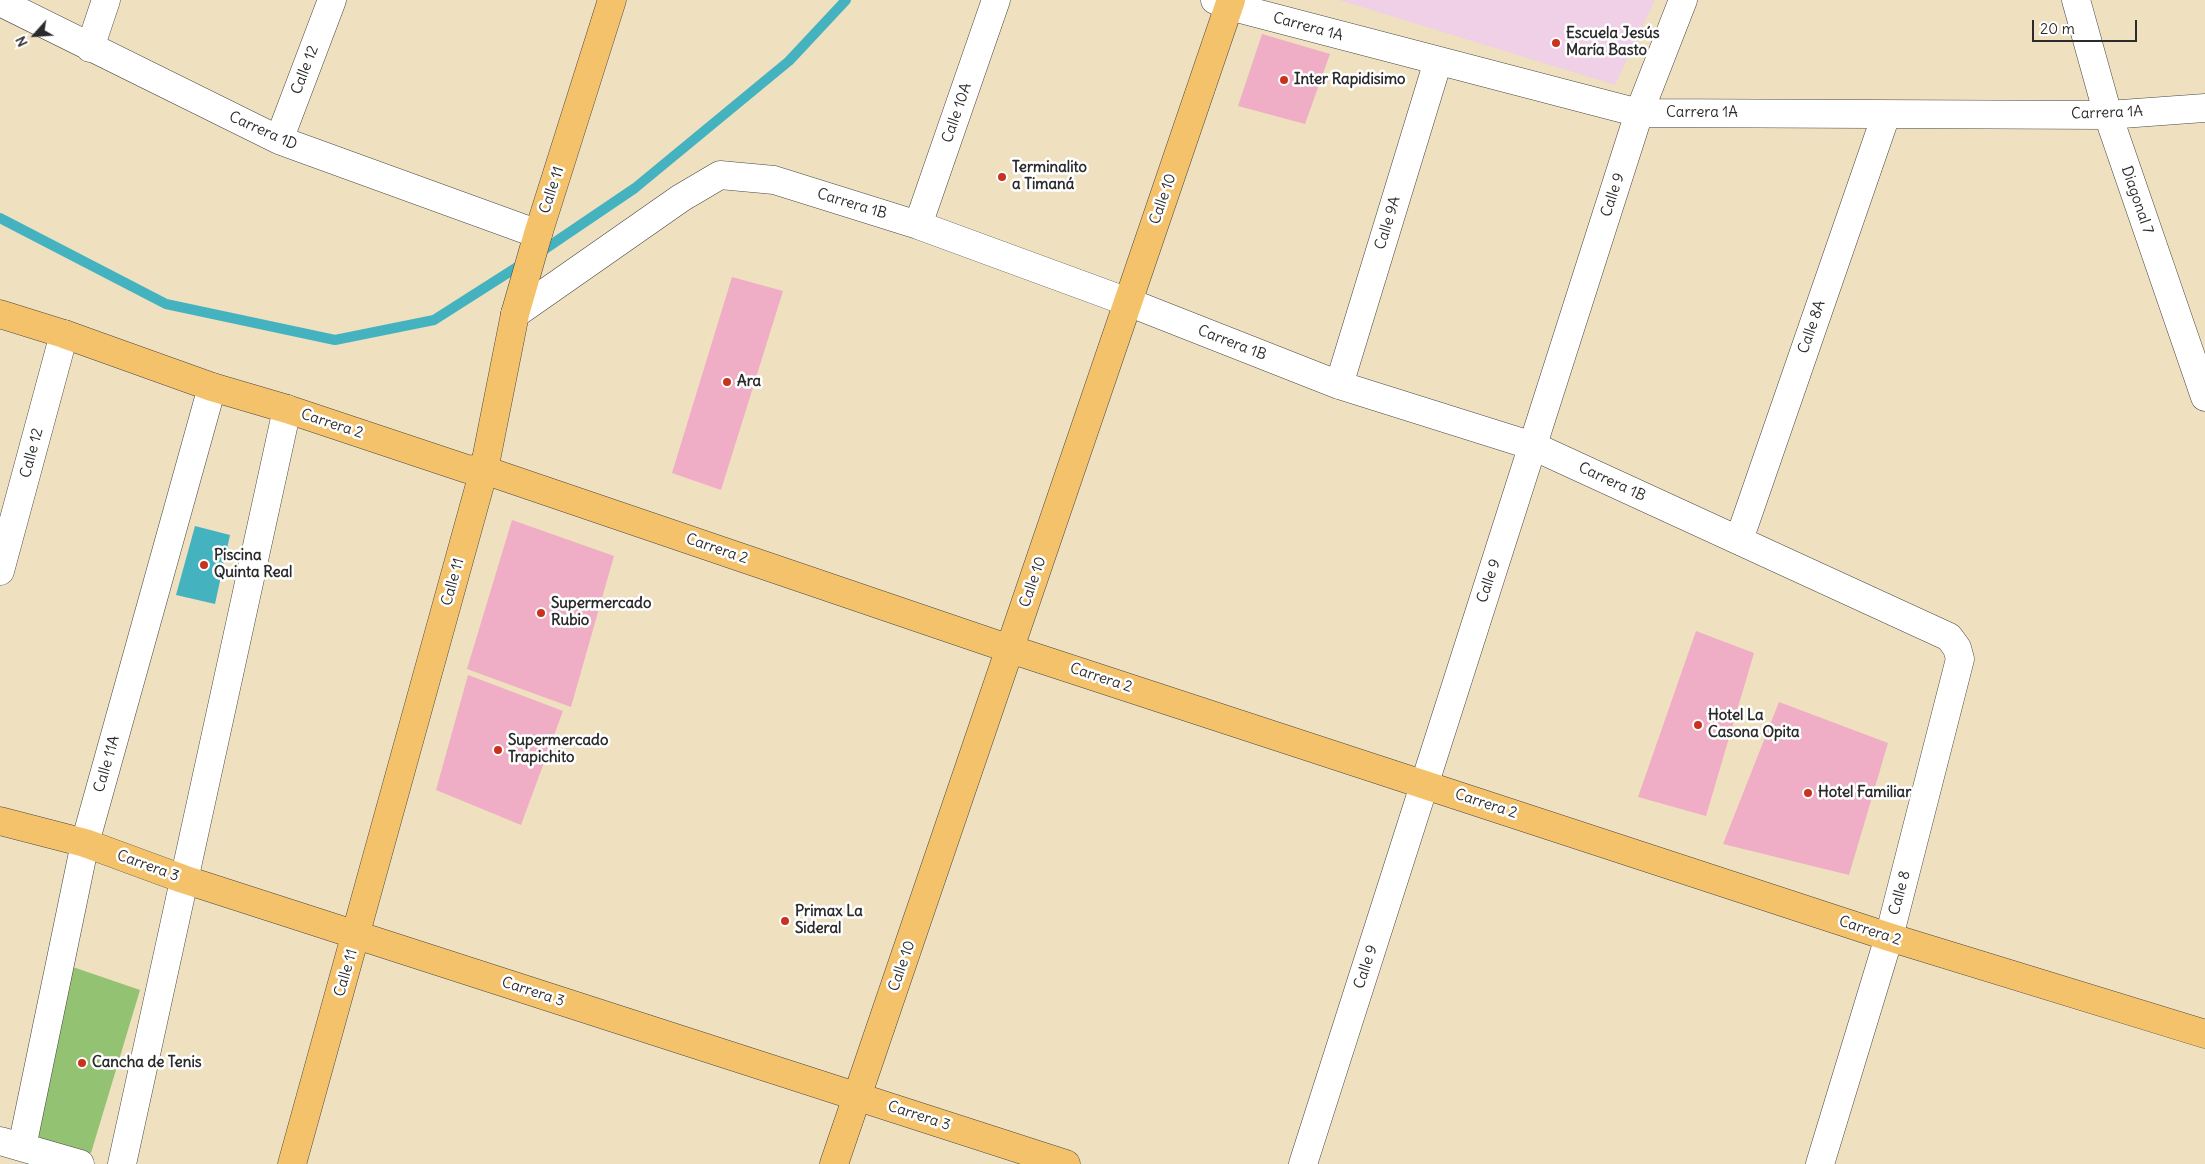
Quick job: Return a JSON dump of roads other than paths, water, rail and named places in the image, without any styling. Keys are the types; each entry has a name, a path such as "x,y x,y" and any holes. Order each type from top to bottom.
{"main road":[{"name":"Calle 11","path":"292,1164 357,935 484,470 518,306 535,243 612,0"},
{"name":"Calle 10","path":"834,1164 1128,302 1225,2"},
{"name":"Carrera 2","path":"0,314 64,334 212,386 467,469 484,470 1010,649 1889,937 2205,1034"},
{"name":"Carrera 3","path":"0,821 85,843 183,880 1066,1164"}],"street":[{"path":"90,48 106,0"},
{"name":"Calle 12","path":"279,140 332,0"},
{"name":"Calle 10A","path":"918,225 996,0"},
{"name":"Calle 9","path":"1303,1164 1639,113 1683,0"},
{"name":"Diagonal 7","path":"2076,0 2108,115 2205,397"},
{"name":"Carrera 1D","path":"0,2 279,140 535,243"},
{"name":"Carrera 1A","path":"1225,2 1438,61 1639,113 2108,115 2205,108"},
{"name":"Calle 9A","path":"1339,385 1438,61"},
{"name":"Calle 8A","path":"1739,540 1886,115"},
{"name":"Carrera 1B","path":"518,306 681,198 720,175 774,180 918,225 1128,302 1339,385 1533,446 1949,637 1957,648"},
{"name":"Calle 12","path":"0,571 64,334"},
{"name":"Calle 11A","path":"11,1144 85,843 212,386"},
{"path":"122,1164 287,409"},
{"name":"Calle 8","path":"1820,1164 1889,937 1960,659 1957,648"},
{"path":"11,1144 80,1164"}],"water":[{"name":"Piscina Quinta Real","path":"195,526 230,535 215,604 176,595"}],"waterway":[{"path":"539,253 635,188 789,61 846,0"},
{"path":"0,218 166,304 335,340 434,320 525,262"}],"place":[{"name":"Escuela Jesús María Basto","path":"1556,43"},
{"name":"Inter Rapidisimo","path":"1284,80"},
{"name":"Terminalito a Timaná","path":"1002,177"},
{"name":"Ara","path":"727,382"},
{"name":"Piscina Quinta Real","path":"204,565"},
{"name":"Supermercado Rubio","path":"541,613"},
{"name":"Hotel La Casona Opita","path":"1698,725"},
{"name":"Supermercado Trapichito","path":"498,750"},
{"name":"Hotel Familiar","path":"1808,793"},
{"name":"Primax La Sideral","path":"785,921"},
{"name":"Cancha de Tenis","path":"82,1063"}]}
